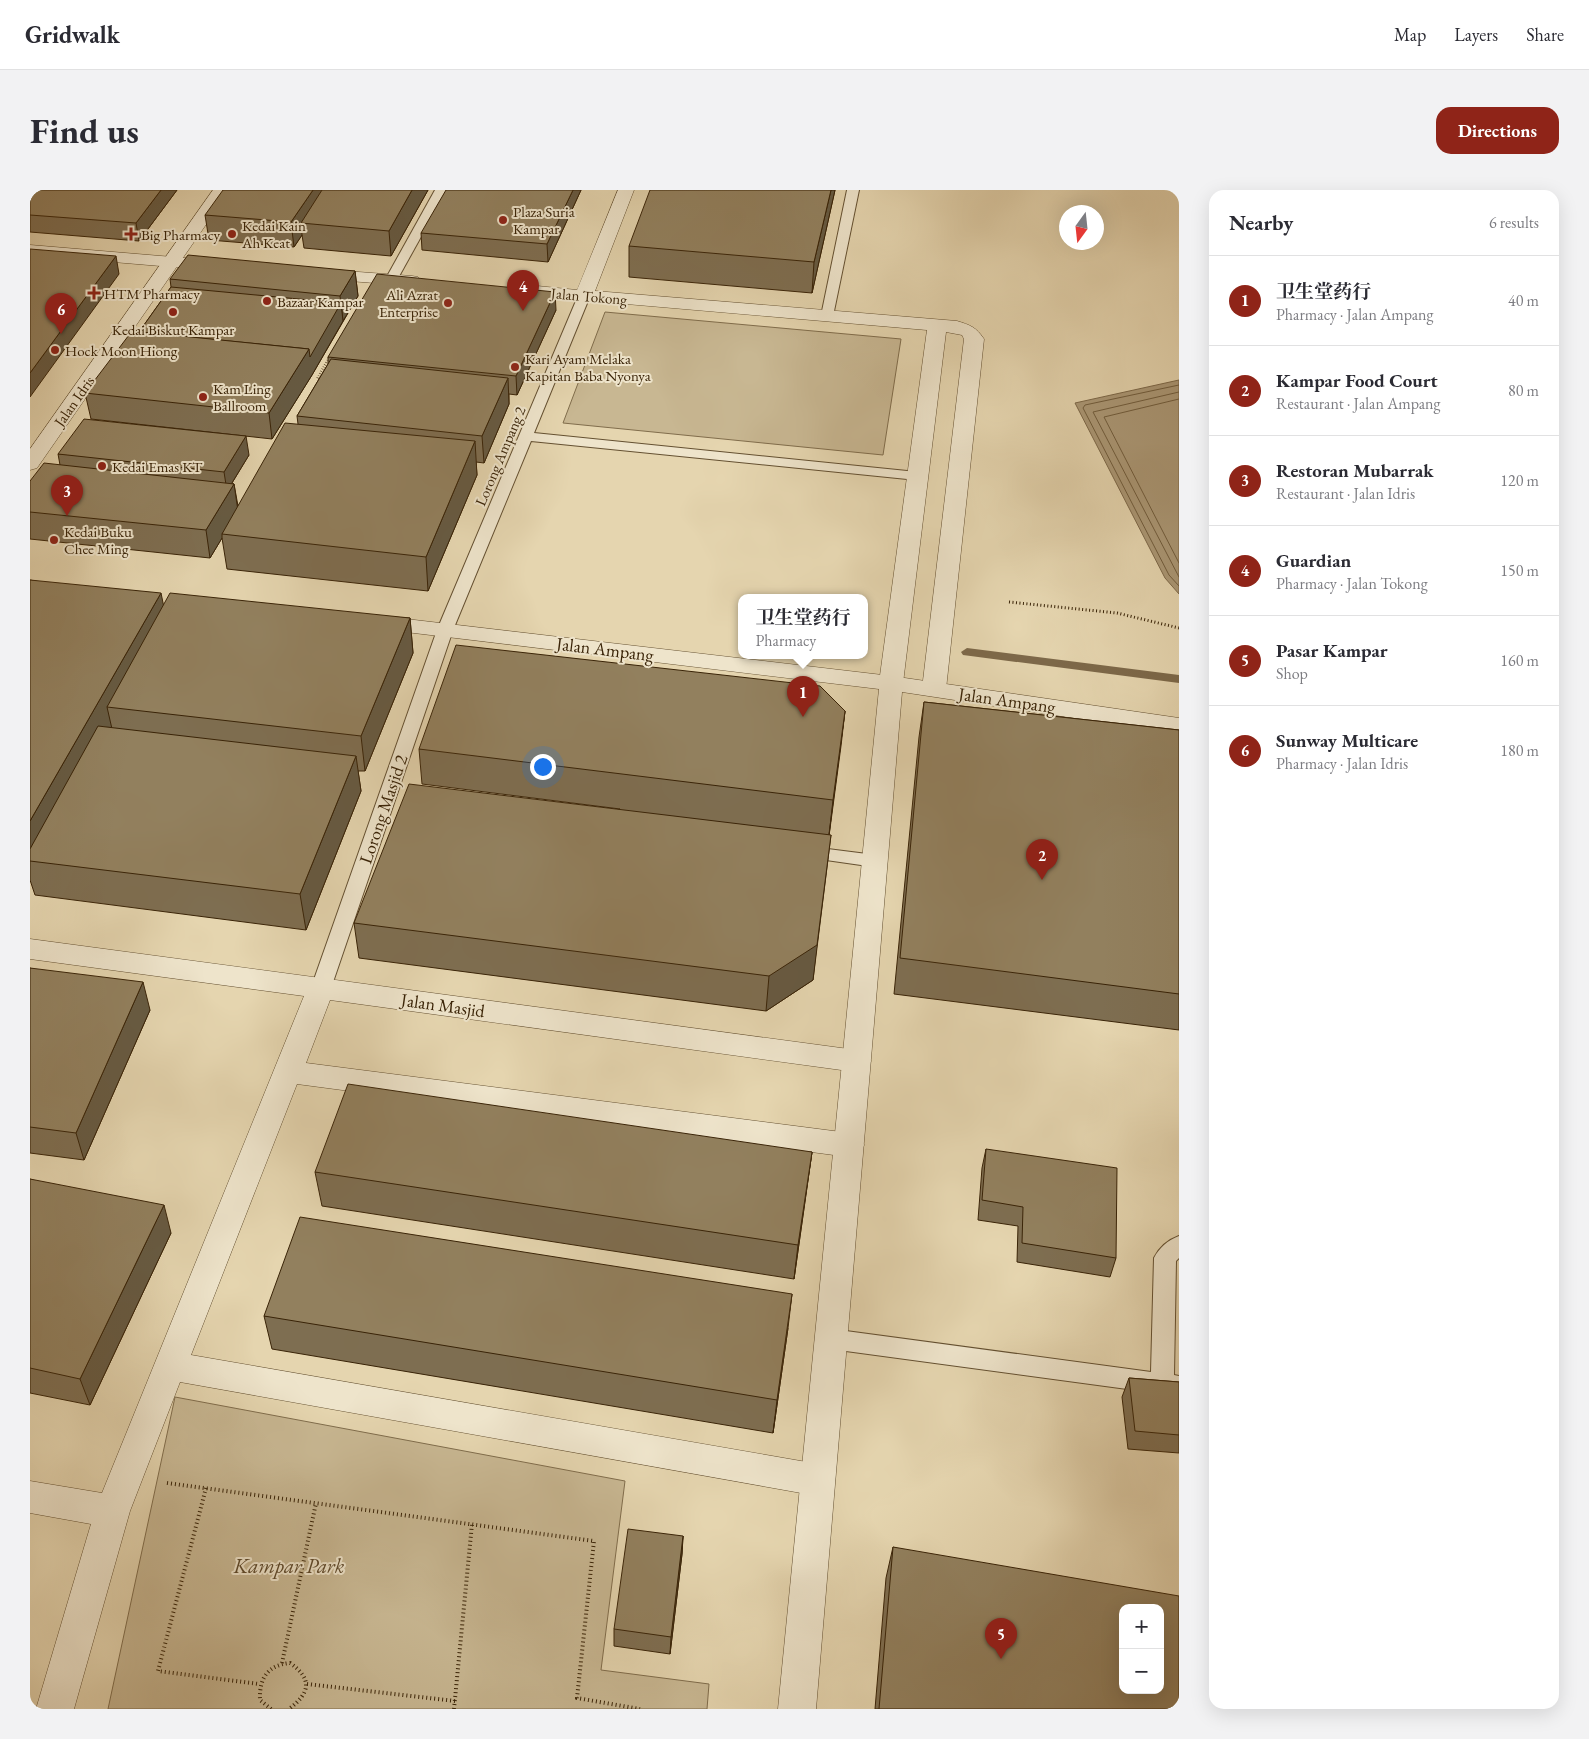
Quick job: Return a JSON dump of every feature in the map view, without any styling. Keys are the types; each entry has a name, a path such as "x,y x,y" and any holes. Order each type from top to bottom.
{"street":[{"name":"Jalan Idris","path":"30,464 222,190"},
{"path":"584,296 626,190"},
{"path":"30,250 238,267"},
{"path":"298,272 430,283"},
{"name":"Jalan Tokong","path":"497,288 937,326 968,331 974,339 934,689"},
{"path":"797,1709 891,683 937,326"},
{"name":"Jalan Ampang","path":"346,619 891,683 1179,726"},
{"name":"Jalan Masjid","path":"30,949 856,1061"},
{"path":"55,1709 112,1511 321,988"},
{"path":"288,1072 848,1145"},
{"path":"171,1366 818,1480"},
{"path":"30,1497 112,1511"}],"lane":[{"path":"391,280 441,190"},
{"path":"827,316 853,190"},
{"name":"Lorong Ampang 2","path":"446,630 584,296"},
{"path":"526,436 917,476"},
{"name":"Lorong Masjid 2","path":"321,988 446,630"},
{"path":"385,801 404,804"},
{"path":"787,850 875,861"},
{"path":"831,1339 1170,1384 1165,1258 1179,1245"}],"path":[{"path":"326,380 316,379 331,354"},
{"path":"1010,602 1154,619 1179,628"},
{"path":"126,1477 594,1541 577,1698 640,1709"},
{"path":"206,1488 158,1671 259,1684"},
{"path":"282,1663 316,1503"},
{"path":"454,1709 472,1524"},
{"path":"271,1709 260,1700 259,1684 268,1670 282,1663 296,1666 302,1671 307,1684 302,1699 289,1709"},
{"path":"307,1684 454,1701"}],"green space":[{"path":"605,312 901,339 883,455 563,423"},
{"name":"Kampar Park","path":"175,1397 625,1481 601,1670 709,1684 707,1709 108,1709"}],"water":[{"path":"1179,380 1179,594 1165,578 1075,403"}],"building":[{"path":"30,190 161,190 136,223 30,215"},
{"path":"223,190 313,190 291,222 205,215"},
{"path":"322,190 412,190 389,231 301,223"},
{"name":"Plaza Suria Kampar","path":"446,190 573,190 547,244 421,233"},
{"path":"650,190 831,190 814,262 629,246"},
{"path":"30,249 116,256 30,373"},
{"path":"188,255 355,271 340,296 170,279"},
{"path":"377,274 555,292 516,376 328,357"},
{"path":"171,287 341,303 310,357 309,349 139,332"},
{"path":"132,331 309,349 269,413 85,393"},
{"path":"331,359 508,378 482,436 297,416"},
{"path":"84,419 246,436 224,472 58,454"},
{"path":"285,423 475,441 426,557 222,534"},
{"path":"44,463 234,484 206,530 30,512 30,481"},
{"path":"30,580 161,593 30,821"},
{"path":"170,593 410,618 361,736 107,707"},
{"path":"456,645 820,686 845,711 833,800 419,749"},
{"path":"924,702 1179,730 1179,994 900,958"},
{"path":"98,726 356,756 300,894 30,861 30,849"},
{"path":"409,784 831,835 817,945 769,976 354,923"},
{"path":"30,968 143,982 76,1133 30,1127"},
{"path":"348,1084 812,1152 798,1245 315,1172"},
{"path":"986,1149 1117,1168 1116,1258 1022,1243 1023,1207 982,1200"},
{"path":"30,1179 164,1205 80,1379 30,1368"},
{"path":"300,1217 792,1294 777,1400 264,1316"},
{"path":"1129,1378 1179,1382 1179,1435 1135,1431"},
{"path":"628,1529 683,1536 671,1637 614,1629"},
{"path":"893,1547 1179,1596 1179,1709 879,1709"}],"waterway":[{"path":"967,652 1179,679"}],"place":[{"name":"Plaza Suria Kampar","path":"503,220"},
{"name":"Big Pharmacy","path":"131,234"},
{"name":"Kedai Kain Ah Keat","path":"232,234"},
{"name":"HTM Pharmacy","path":"94,293"},
{"name":"Bazaar Kampar","path":"267,301"},
{"name":"Ali Azrat Enterprise","path":"448,303"},
{"name":"Guardian","path":"523,311"},
{"name":"Kedai Biskut Kampar","path":"173,312"},
{"name":"Sunway Multicare","path":"61,334"},
{"name":"Hock Moon Hiong","path":"55,350"},
{"name":"Kari Ayam Melaka Kapitan Baba Nyonya","path":"515,367"},
{"name":"Kam Ling Ballroom","path":"203,397"},
{"name":"Kedai Emas KT","path":"102,466"},
{"name":"Restoran Mubarrak","path":"67,516"},
{"name":"Kedai Buku Chee Ming","path":"54,540"},
{"name":"卫生堂药行","path":"803,717"},
{"name":"Kampar Food Court","path":"1042,880"},
{"name":"Pasar Kampar","path":"1001,1659"}]}
